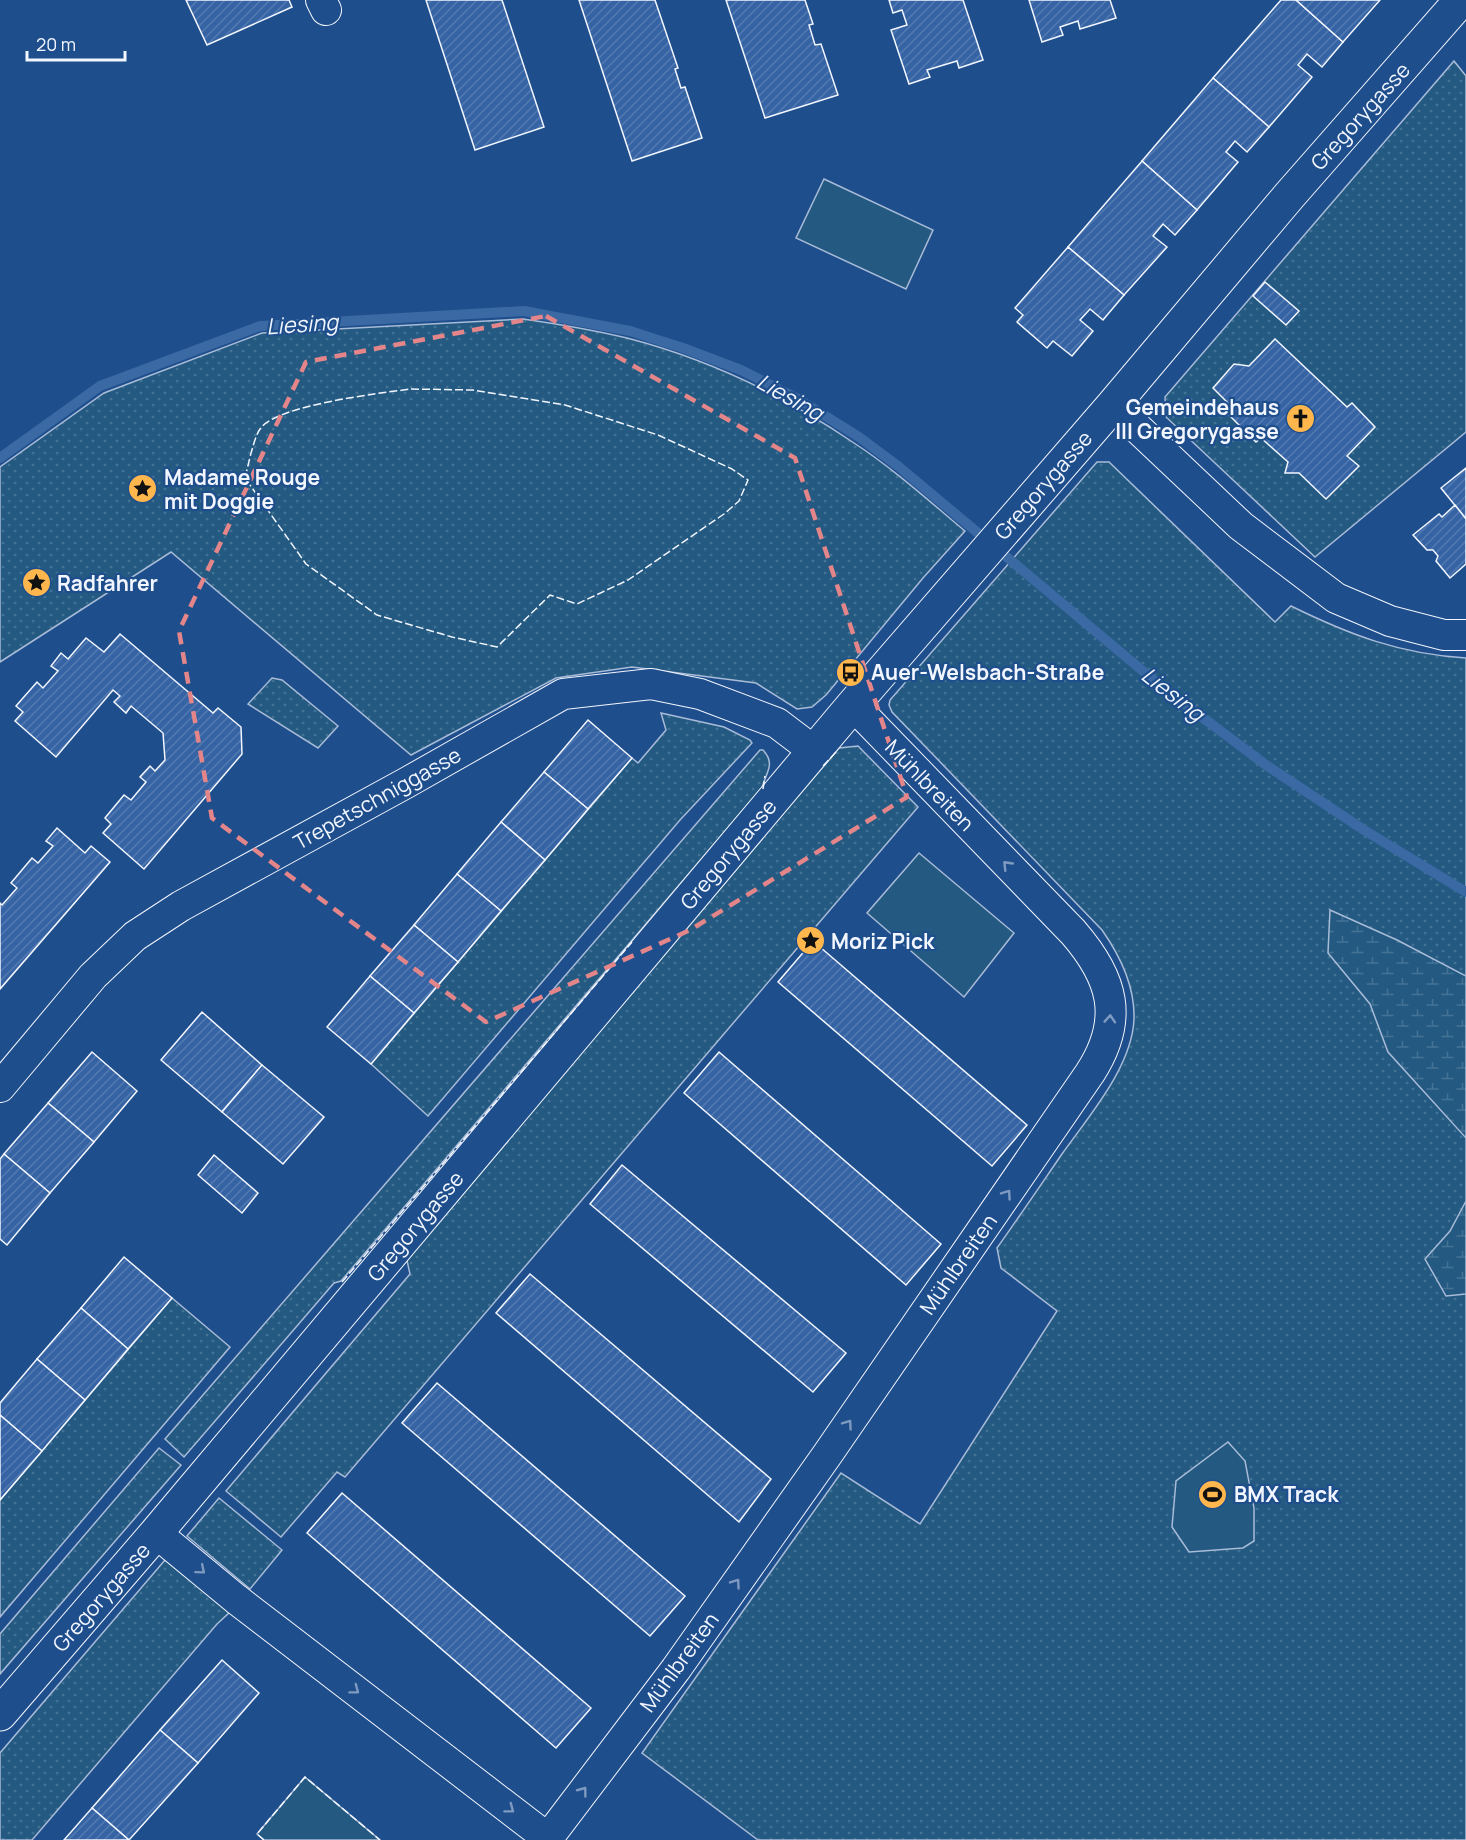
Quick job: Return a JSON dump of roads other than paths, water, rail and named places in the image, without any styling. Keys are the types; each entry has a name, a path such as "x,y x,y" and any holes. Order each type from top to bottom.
{"street":[{"name":"Gregorygasse","path":"0,1714 156,1533 945,597 1113,405 1282,204 1461,0"},
{"path":"1113,405 1241,525 1336,598 1390,621 1444,635 1466,635"},
{"name":"Trepetschniggasse","path":"0,1087 93,976 135,936 181,906 406,783 563,693 651,684 700,694 777,723 814,751"},
{"name":"Mühlbreiten","path":"156,1533 236,1599 549,1839 676,1669 827,1455 1090,1073 1105,1046 1111,1015 1110,999 1101,970 1093,956 1073,932 853,705"}],"waterway":[{"name":"Liesing","path":"0,458 100,386 260,326 524,311 630,331 741,370 798,399 859,437 898,466 1162,687 1266,765 1364,830 1466,892"}],"place":[{"name":"Gemeindehaus III Gregorygasse","path":"1300,419"},
{"name":"Madame Rouge mit Doggie","path":"143,489"},
{"name":"Radfahrer","path":"36,583"},
{"name":"Auer-Welsbach-Straße","path":"850,672"},
{"name":"Moriz Pick","path":"810,941"},
{"name":"BMX Track","path":"1213,1494"}]}
